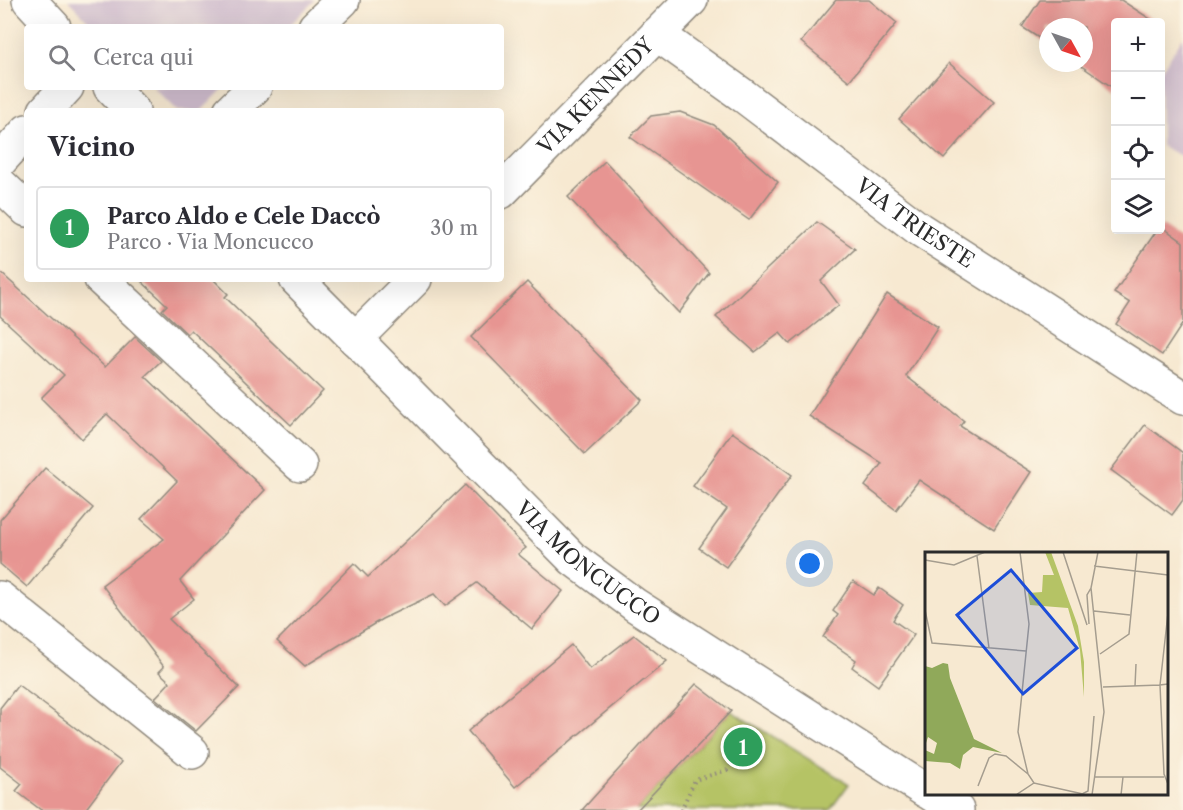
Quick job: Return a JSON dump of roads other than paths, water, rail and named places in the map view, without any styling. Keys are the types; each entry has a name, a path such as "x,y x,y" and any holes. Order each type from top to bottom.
{"street":[{"path":"29,0 51,24"},
{"path":"318,24 343,0"},
{"name":"VIA KENNEDY","path":"504,189 691,0"},
{"name":"VIA TRIESTE","path":"657,34 745,97 919,229 1183,398"},
{"path":"48,108 64,90"},
{"path":"113,90 130,108"},
{"path":"233,108 252,90"},
{"path":"0,161 24,134"},
{"path":"0,184 24,207"},
{"path":"104,282 300,465"},
{"name":"VIA MONCUCCO","path":"299,282 573,559 635,605 925,790"},
{"path":"355,339 412,282"},
{"path":"0,598 192,752"},
{"path":"933,795 957,810"}],"place":[{"name":"Parco Aldo e Cele Daccò","path":"743,747"}]}
